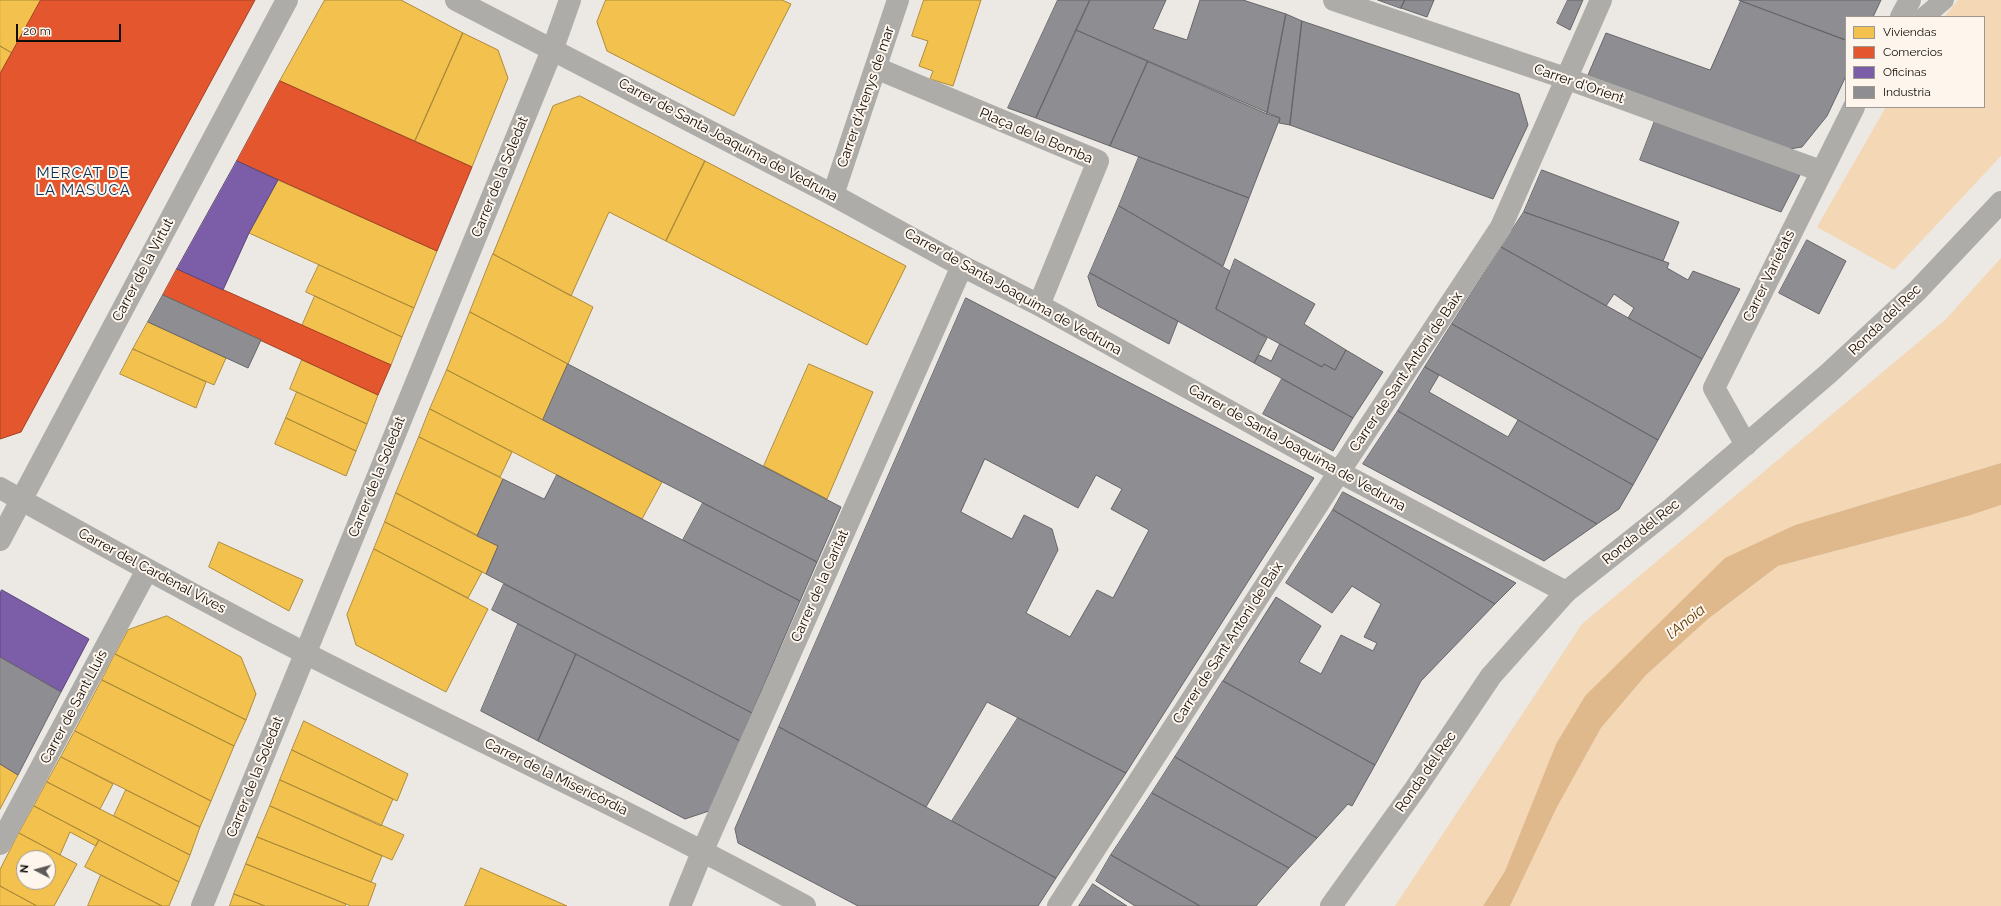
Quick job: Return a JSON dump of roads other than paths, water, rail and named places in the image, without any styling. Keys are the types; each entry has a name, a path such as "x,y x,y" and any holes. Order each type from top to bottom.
{"street":[{"name":"Carrer de la Virtut","path":"0,540 287,0"},
{"name":"Carrer de Santa Joaquima de Vedruna","path":"456,0 553,48 833,195 962,266 1039,305 1338,472 1566,592"},
{"name":"Carrer de la Soledat","path":"202,906 553,48 570,0"},
{"name":"Carrer d'Arenys de mar","path":"833,195 898,0"},
{"name":"Carrer d'Orient","path":"1334,0 1565,78 1822,171"},
{"name":"Carrer de Sant Antoni de Baix","path":"1058,906 1338,472 1501,227 1565,78 1601,0"},
{"path":"1902,16 1910,0"},
{"name":"Plaça de la Bomba","path":"876,68 1098,161 1039,305"},
{"name":"Carrer Varietats","path":"1746,445 1714,388 1854,108"},
{"name":"Ronda del Rec","path":"1331,906 1415,789 1491,676 1566,592 1672,508 1830,373 1917,290 2001,202"},
{"name":"Carrer de la Caritat","path":"680,906 703,850 962,266"},
{"name":"Carrer del Cardenal Vives","path":"0,488 147,570 305,653"},
{"name":"Carrer de Sant Lluís","path":"0,844 147,570"},
{"name":"Carrer de la Misericòrdia","path":"305,653 703,850 805,906"}],"lane":[{"path":"1925,16 1944,0"}],"water":[{"name":"l'Anoia","path":"2001,463 2001,505 1968,516 1778,566 1708,619 1646,675 1601,728 1557,807 1510,906 1483,906 1505,871 1556,744 1585,696 1725,558 1795,525"}],"district":[{"name":"MERCAT DE LA MASUCA","path":"83,182"}]}
